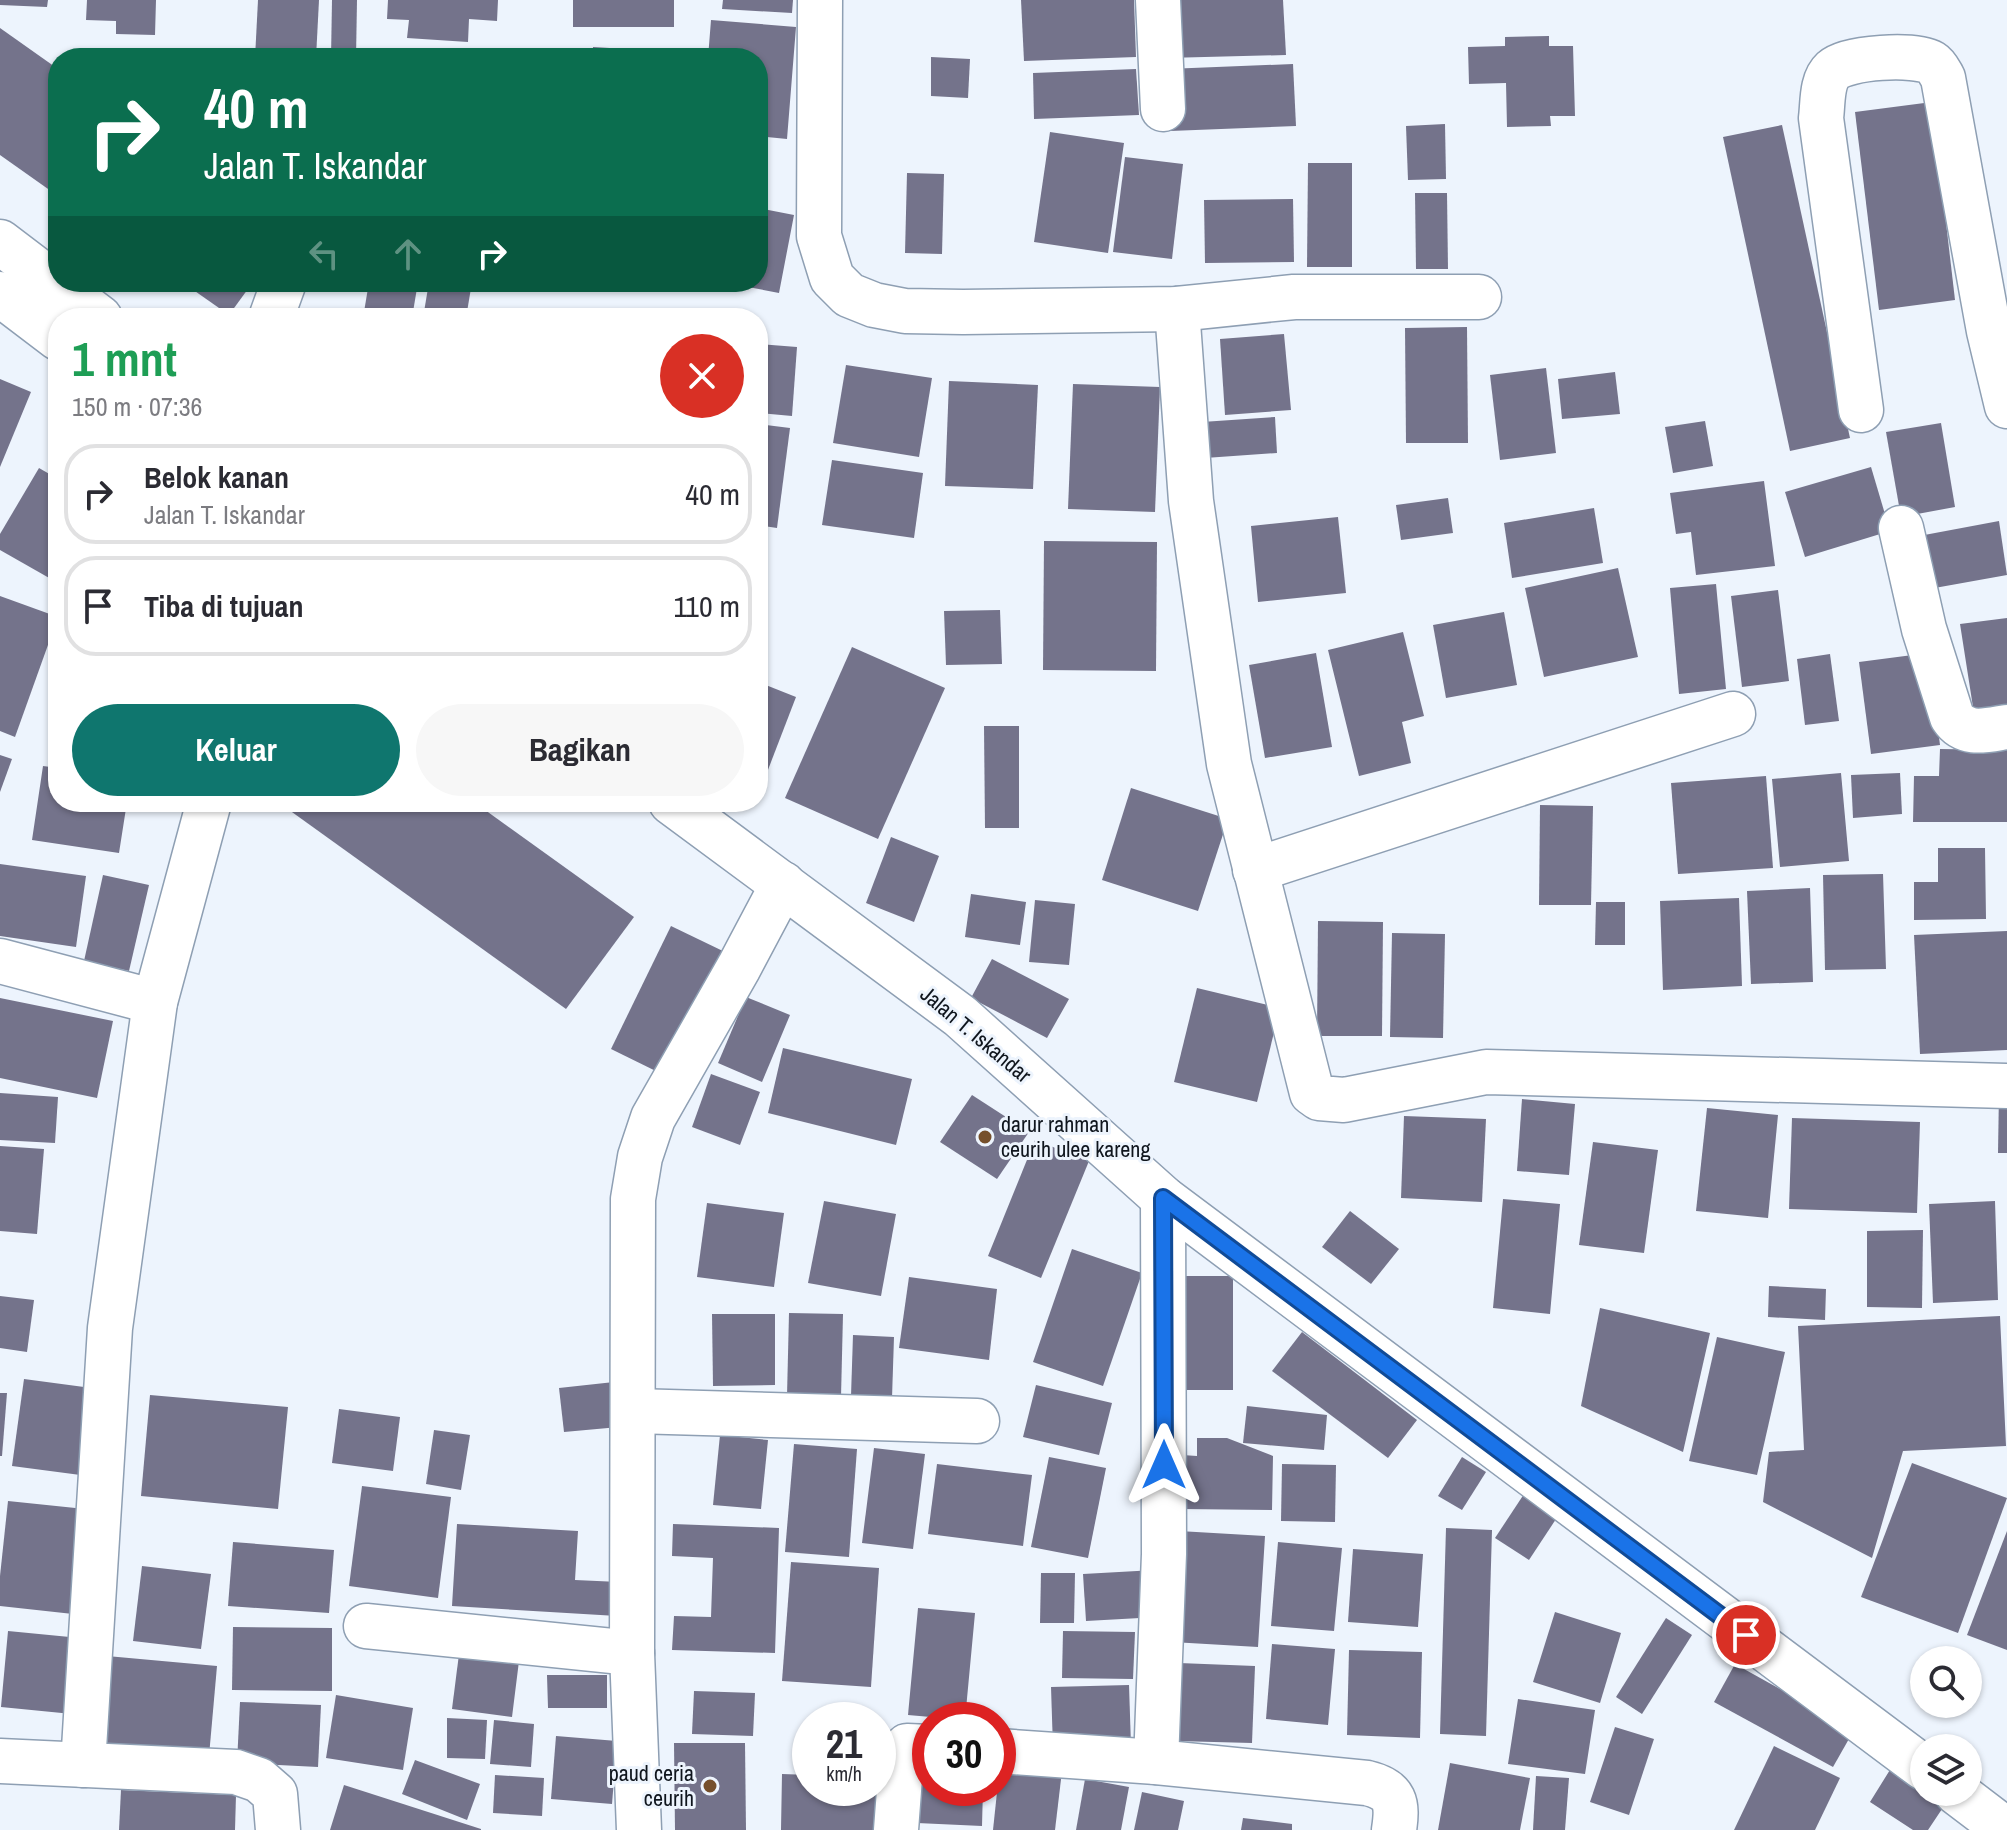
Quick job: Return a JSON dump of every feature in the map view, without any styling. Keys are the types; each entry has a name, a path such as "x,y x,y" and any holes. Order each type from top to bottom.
{"street":[{"path":"820,0 819,236 832,278 849,295 874,305 905,311 1177,309 1294,297 1479,297"},
{"path":"1158,0 1163,109"},
{"path":"1861,410 1821,118 1825,86 1834,68 1850,61 1915,57 1932,63 1943,78 1989,331 2007,406"},
{"path":"0,242 48,278"},
{"path":"66,292 87,308"},
{"path":"0,294 48,330"},
{"path":"1177,309 1191,501 1229,764 1308,1086 1319,1098 1344,1100 1486,1072 2007,1086"},
{"path":"1901,528 1924,629 1952,717 1957,725 1968,730 2007,727"},
{"path":"1255,870 1733,714"},
{"path":"83,1765 110,1328 155,1002 206,812"},
{"name":"Jalan T. Iskandar","path":"685,812 960,1016 1163,1198 1910,1758"},
{"path":"639,1830 632,1653 633,1199 640,1157 653,1118 783,884"},
{"path":"0,961 155,1002"},
{"path":"1156,1762 1164,1554 1163,1198"},
{"path":"634,1411 977,1421"},
{"path":"366,1626 632,1653"},
{"path":"896,1830 902,1751 912,1746"},
{"path":"1016,1752 1156,1762 1382,1786 1397,1807 1394,1830"},
{"path":"0,1761 236,1772 259,1780 275,1794 278,1830"},
{"path":"1974,1806 2006,1830"}],"building":[{"path":"0,0 48,0 47,7 0,5"},
{"path":"87,0 156,0 155,35 116,34 116,21 86,20"},
{"path":"258,0 319,0 317,48 256,48"},
{"path":"332,0 357,0 356,48 331,48"},
{"path":"388,0 498,0 497,21 469,19 468,42 407,38 409,20 387,19"},
{"path":"573,0 674,0 674,27 573,27"},
{"path":"723,0 793,0 792,13 722,9"},
{"path":"1021,0 1134,0 1136,57 1024,61"},
{"path":"1164,0 1283,0 1286,55 1166,58"},
{"path":"711,20 796,27 787,139 768,137 768,48 709,48"},
{"path":"0,28 48,62 48,189 0,155"},
{"path":"1549,36 1549,46 1573,46 1575,116 1550,116 1551,126 1507,127 1506,83 1469,84 1468,47 1505,46 1505,37"},
{"path":"931,57 970,59 968,98 931,96"},
{"path":"1293,64 1296,126 1170,131 1167,69"},
{"path":"1136,69 1139,115 1034,119 1033,73"},
{"path":"1932,102 1955,300 1879,310 1855,112"},
{"path":"1445,124 1446,179 1408,180 1406,126"},
{"path":"1782,125 1850,438 1790,451 1723,137"},
{"path":"1050,132 1124,143 1108,253 1034,242"},
{"path":"1125,157 1183,164 1172,259 1113,252"},
{"path":"1308,163 1352,163 1352,267 1307,267"},
{"path":"907,173 944,174 942,254 905,253"},
{"path":"1415,193 1447,193 1448,269 1416,269"},
{"path":"1293,199 1294,262 1205,263 1204,200"},
{"path":"768,210 794,215 779,293 768,291"},
{"path":"196,292 246,292 234,308 219,308"},
{"path":"367,292 416,292 414,308 365,308"},
{"path":"427,292 470,292 468,308 425,308"},
{"path":"1467,327 1468,443 1406,443 1405,328"},
{"path":"1284,334 1291,410 1225,415 1220,339"},
{"path":"768,345 797,347 792,416 768,414"},
{"path":"846,365 932,378 919,457 833,443"},
{"path":"1546,368 1556,453 1500,460 1490,375"},
{"path":"1615,372 1620,414 1562,419 1558,379"},
{"path":"0,379 31,392 0,467"},
{"path":"949,381 1038,385 1033,489 945,486"},
{"path":"1073,384 1160,387 1155,512 1068,509"},
{"path":"1275,417 1277,453 1205,458 1202,422"},
{"path":"1705,421 1713,466 1673,473 1665,427"},
{"path":"1941,423 1955,507 1901,517 1886,432"},
{"path":"768,425 790,428 777,528 768,527"},
{"path":"832,460 923,473 914,538 822,525"},
{"path":"1871,467 1890,531 1805,557 1785,492"},
{"path":"39,468 48,473 48,577 0,550 0,534"},
{"path":"1764,481 1775,566 1696,575 1691,532 1676,534 1670,493"},
{"path":"1448,498 1453,533 1401,540 1396,505"},
{"path":"1594,508 1603,563 1512,578 1504,523"},
{"path":"1338,517 1346,593 1258,602 1251,526"},
{"path":"1999,521 2007,575 1929,589 1919,536"},
{"path":"1044,541 1157,542 1156,671 1043,670"},
{"path":"1618,568 1638,657 1544,677 1525,588"},
{"path":"1716,584 1726,689 1679,694 1670,588"},
{"path":"1778,590 1789,681 1742,687 1731,596"},
{"path":"0,596 48,613 48,645 15,737 0,731"},
{"path":"1000,610 1002,664 946,665 944,611"},
{"path":"1504,612 1517,685 1446,698 1433,625"},
{"path":"2007,618 2007,715 1975,720 1960,624"},
{"path":"1403,632 1424,716 1402,722 1411,763 1359,776 1328,650"},
{"path":"852,647 945,688 878,839 785,798"},
{"path":"1316,653 1332,747 1265,758 1249,665"},
{"path":"1928,653 1940,745 1871,754 1859,662"},
{"path":"1830,654 1839,721 1805,725 1797,659"},
{"path":"768,686 796,697 768,770"},
{"path":"984,726 1019,726 1019,828 985,828"},
{"path":"1940,749 2007,750 2007,822 1913,822 1914,776 1939,776"},
{"path":"0,755 12,759 0,792"},
{"path":"43,766 48,767 48,812 125,812 119,853 32,840"},
{"path":"1841,773 1849,861 1780,867 1772,779"},
{"path":"1900,773 1902,814 1853,818 1851,775"},
{"path":"1766,776 1773,868 1678,874 1671,783"},
{"path":"1131,788 1228,819 1198,911 1102,880"},
{"path":"1540,805 1593,806 1591,905 1539,905"},
{"path":"292,812 488,812 634,917 566,1009"},
{"path":"891,837 939,856 914,922 866,903"},
{"path":"1938,848 1985,848 1986,919 1914,920 1914,882 1938,882"},
{"path":"0,864 86,876 76,947 0,936"},
{"path":"1883,874 1886,969 1825,970 1823,875"},
{"path":"103,875 149,885 129,971 84,961"},
{"path":"1810,888 1813,982 1751,984 1747,891"},
{"path":"971,894 1026,902 1020,945 965,937"},
{"path":"1739,898 1742,986 1663,990 1660,901"},
{"path":"1035,900 1075,904 1069,965 1029,962"},
{"path":"1596,902 1625,902 1625,945 1595,945"},
{"path":"1318,921 1383,922 1382,1036 1317,1036"},
{"path":"671,926 727,953 668,1077 611,1049"},
{"path":"2007,931 2007,1050 1920,1054 1914,935"},
{"path":"1392,933 1445,934 1443,1038 1390,1037"},
{"path":"992,959 1069,999 1047,1038 971,998"},
{"path":"1197,988 1280,1008 1257,1102 1174,1082"},
{"path":"746,997 790,1015 762,1082 718,1063"},
{"path":"0,998 113,1021 97,1098 0,1078"},
{"path":"783,1048 912,1079 896,1145 768,1113"},
{"path":"711,1074 760,1092 740,1145 692,1127"},
{"path":"1999,1092 2007,1092 2007,1153 1998,1153"},
{"path":"0,1093 58,1097 55,1143 0,1140"},
{"name":"darur rahman ceurih ulee kareng","path":"972,1095 1029,1132 997,1179 940,1142"},
{"path":"1522,1099 1575,1104 1569,1175 1517,1171"},
{"path":"1707,1108 1778,1115 1768,1218 1696,1211"},
{"path":"1404,1116 1486,1119 1482,1202 1401,1198"},
{"path":"1792,1118 1920,1122 1917,1213 1789,1209"},
{"path":"1035,1140 1089,1161 1041,1278 988,1256"},
{"path":"1593,1142 1658,1150 1644,1253 1579,1245"},
{"path":"0,1146 44,1149 37,1234 0,1231"},
{"path":"1503,1199 1560,1204 1550,1314 1493,1308"},
{"path":"824,1201 896,1214 881,1296 808,1283"},
{"path":"1995,1201 1998,1300 1933,1303 1929,1204"},
{"path":"707,1203 784,1213 774,1287 697,1277"},
{"path":"1350,1211 1399,1249 1371,1284 1322,1247"},
{"path":"1923,1230 1922,1308 1867,1307 1867,1231"},
{"path":"1072,1249 1142,1273 1103,1386 1033,1362"},
{"path":"1185,1276 1233,1276 1233,1390 1185,1390"},
{"path":"909,1277 997,1289 989,1360 899,1348"},
{"path":"1769,1286 1826,1289 1825,1320 1768,1317"},
{"path":"0,1296 34,1300 27,1352 0,1348"},
{"path":"1600,1308 1710,1333 1683,1452 1581,1406"},
{"path":"789,1313 843,1314 841,1397 787,1396"},
{"path":"712,1314 775,1314 775,1385 713,1386"},
{"path":"2000,1316 2006,1446 1903,1451 1872,1558 1763,1502 1769,1452 1804,1450 1798,1326"},
{"path":"1302,1332 1417,1420 1388,1458 1272,1371"},
{"path":"853,1335 894,1337 892,1398 851,1396"},
{"path":"1717,1337 1785,1352 1757,1475 1689,1461"},
{"path":"24,1379 99,1389 88,1476 12,1466"},
{"path":"614,1382 619,1427 564,1432 559,1388"},
{"path":"1036,1385 1112,1403 1099,1455 1023,1437"},
{"path":"0,1393 7,1393 2,1456 0,1456"},
{"path":"150,1395 288,1407 278,1509 141,1496"},
{"path":"1247,1406 1327,1415 1324,1450 1243,1443"},
{"path":"339,1409 400,1417 393,1471 332,1463"},
{"path":"434,1430 470,1435 461,1490 426,1484"},
{"path":"720,1435 768,1440 761,1509 713,1505"},
{"path":"1197,1438 1227,1438 1273,1456 1272,1510 1181,1509 1182,1455 1197,1456"},
{"path":"794,1444 857,1449 849,1557 785,1552"},
{"path":"874,1448 925,1454 913,1549 862,1543"},
{"path":"1049,1457 1106,1468 1088,1558 1031,1547"},
{"path":"1462,1457 1486,1472 1462,1510 1438,1496"},
{"path":"1912,1463 2007,1498 1958,1633 1861,1597"},
{"path":"937,1464 1032,1475 1023,1546 928,1534"},
{"path":"1282,1464 1336,1465 1335,1522 1281,1521"},
{"path":"362,1486 451,1497 438,1598 349,1586"},
{"path":"1526,1491 1560,1513 1529,1560 1495,1538"},
{"path":"8,1501 85,1509 73,1614 0,1606"},
{"path":"457,1524 578,1531 575,1580 619,1582 617,1616 452,1606"},
{"path":"673,1524 779,1528 775,1653 672,1650 674,1616 711,1617 713,1558 672,1556"},
{"path":"1446,1528 1492,1530 1486,1736 1440,1734"},
{"path":"1179,1531 1265,1536 1258,1647 1172,1642"},
{"path":"2007,1531 2007,1650 1967,1635"},
{"path":"233,1542 334,1550 329,1613 228,1606"},
{"path":"1278,1542 1342,1548 1334,1631 1271,1626"},
{"path":"1353,1549 1423,1554 1418,1627 1348,1622"},
{"path":"791,1562 879,1568 871,1687 782,1681"},
{"path":"142,1566 211,1574 201,1649 133,1641"},
{"path":"1155,1570 1158,1617 1086,1621 1083,1574"},
{"path":"1041,1573 1075,1573 1074,1623 1040,1623"},
{"path":"918,1608 975,1613 967,1702 912,1702 912,1715 908,1715"},
{"path":"1555,1612 1621,1633 1600,1703 1533,1682"},
{"path":"1666,1618 1692,1635 1642,1714 1616,1697"},
{"path":"233,1627 332,1628 332,1691 232,1690"},
{"path":"8,1631 80,1638 72,1714 1,1707"},
{"path":"1063,1631 1135,1632 1133,1679 1062,1678"},
{"path":"1272,1644 1335,1649 1328,1725 1266,1719"},
{"path":"1349,1650 1422,1652 1420,1738 1347,1735"},
{"path":"459,1654 519,1661 512,1717 452,1709"},
{"path":"107,1656 217,1666 209,1756 100,1746"},
{"path":"1179,1663 1255,1666 1252,1743 1176,1741"},
{"path":"1735,1664 1854,1730 1833,1767 1714,1702"},
{"path":"547,1675 607,1675 607,1708 548,1708"},
{"path":"1129,1685 1131,1746 1053,1748 1051,1687"},
{"path":"694,1691 755,1693 753,1736 692,1734"},
{"path":"336,1695 413,1708 403,1770 326,1758"},
{"path":"1518,1699 1595,1710 1585,1774 1508,1764"},
{"path":"240,1702 321,1705 318,1767 237,1763"},
{"path":"447,1718 487,1720 485,1759 447,1758"},
{"path":"494,1720 534,1724 531,1767 490,1764"},
{"path":"1615,1727 1654,1739 1629,1815 1590,1802"},
{"path":"556,1736 617,1741 612,1804 551,1799"},
{"name":"paud ceria ceurih","path":"674,1743 745,1743 746,1830 675,1830"},
{"path":"1774,1746 1840,1778 1815,1830 1734,1830"},
{"path":"415,1760 480,1784 467,1820 402,1794"},
{"path":"1450,1763 1530,1778 1520,1830 1438,1830"},
{"path":"1893,1765 1910,1776 1910,1806 1944,1806 1928,1830 1913,1830 1870,1802"},
{"path":"1016,1766 1062,1771 1055,1830 993,1830 996,1806 1016,1806"},
{"path":"782,1774 792,1774 792,1806 884,1806 884,1830 781,1830"},
{"path":"495,1775 544,1778 542,1816 493,1813"},
{"path":"1536,1776 1569,1778 1565,1830 1533,1830"},
{"path":"1085,1779 1129,1787 1121,1830 1076,1830"},
{"path":"344,1785 481,1829 481,1830 330,1830"},
{"path":"121,1790 236,1795 235,1830 119,1830"},
{"path":"1142,1792 1184,1801 1178,1830 1134,1830"},
{"path":"918,1806 983,1806 982,1826 917,1823"},
{"path":"1243,1818 1292,1824 1292,1830 1241,1830"}],"place":[{"name":"darur rahman ceurih ulee kareng","path":"985,1137"},
{"name":"paud ceria ceurih","path":"710,1786"}],"route":[{"path":"1164,1465 1163,1198 1746,1635"}]}
